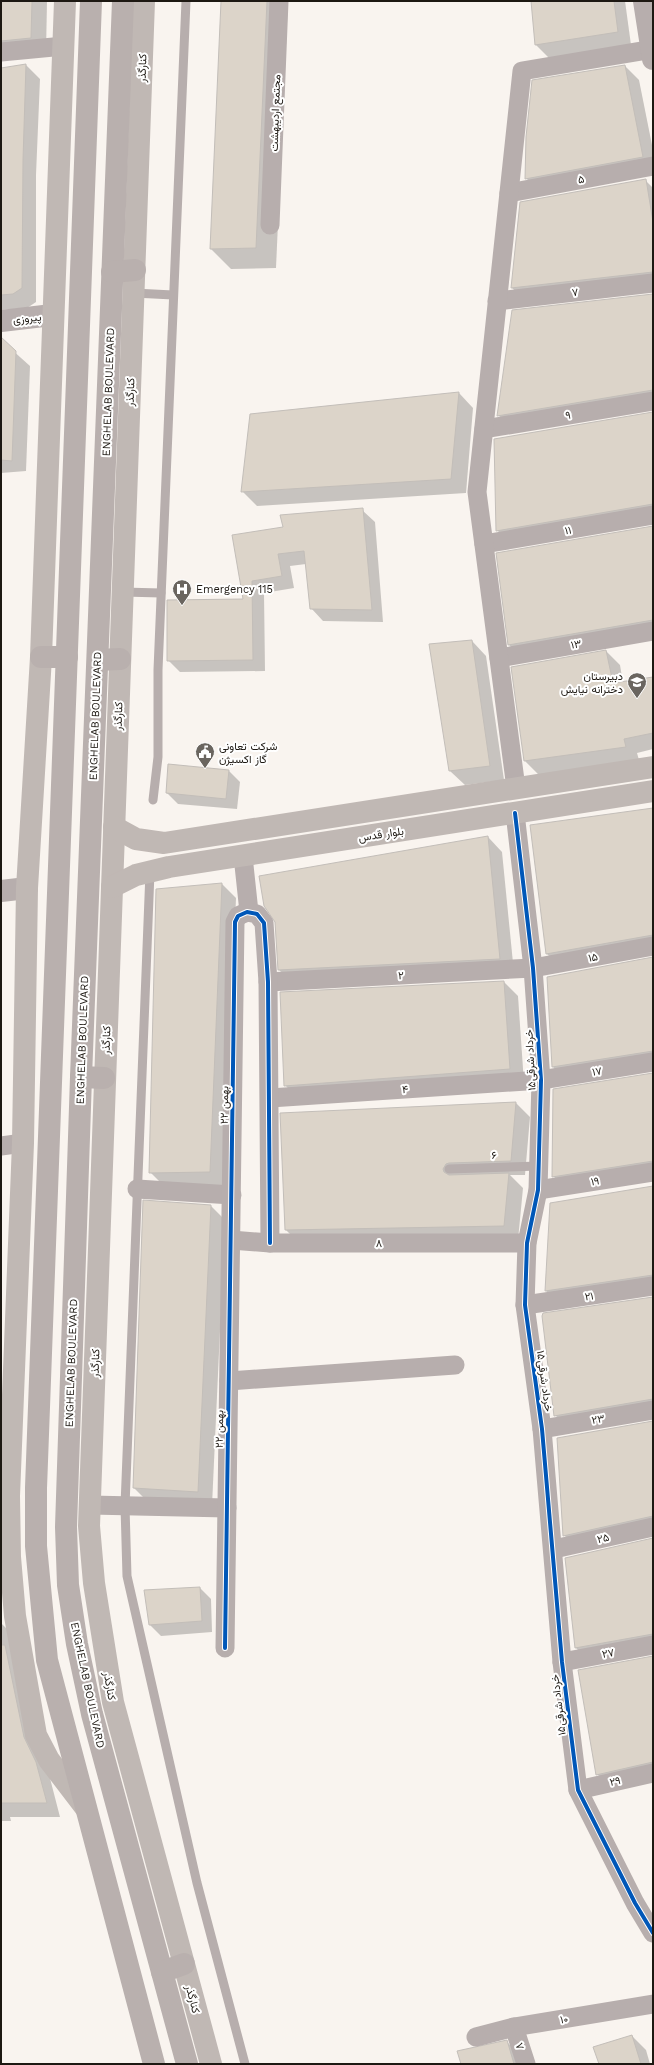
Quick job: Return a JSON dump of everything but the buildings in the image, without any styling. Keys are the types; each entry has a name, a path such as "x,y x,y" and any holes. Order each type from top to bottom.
{"main road":[{"path":"65,1 52,316 41,658 27,888 23,1143 10,1496 5,1557 6,1584 15,1616 36,1735 49,1760 85,1807"},
{"path":"91,1 42,1322 36,1532 40,1604 47,1660 154,2064"},
{"name":"ENGHELAB BOULEVARD","path":"123,1 66,1472 66,1528 68,1585 77,1644 92,1714 187,2064"},
{"name":"کنارگذر","path":"144,1 89,1526 94,1583 113,1702 211,2064"},
{"path":"85,171 116,172"},
{"path":"112,272 135,270"},
{"path":"41,658 67,657"},
{"path":"98,660 120,659"},
{"path":"114,827 136,839 164,843 653,766"},
{"name":"بلوار قدس","path":"112,887 136,875 150,872 653,791"},
{"path":"240,831 243,856"},
{"path":"81,1077 104,1078"},
{"path":"42,1322 72,1323"},
{"path":"162,1972 184,1964"}],"street":[{"name":"مجتمع اردیبهشت","path":"270,225 279,1"},
{"path":"516,788 477,492 522,71 652,53 644,1"},
{"path":"1,52 64,46"},
{"name":"۵","path":"509,193 653,166"},
{"name":"۷","path":"497,301 653,283"},
{"name":"پیروزی","path":"1,321 52,316"},
{"name":"۹","path":"484,429 653,401"},
{"name":"۱۱","path":"484,544 653,515"},
{"name":"۱۳","path":"499,658 653,631"},
{"name":"۱۵خرداد شرقی","path":"515,813 533,968 541,1080 538,1190 527,1243 525,1305 542,1429 554,1549 562,1662 578,1790 635,1903 653,1933"},
{"path":"243,856 249,912 257,914 264,923 268,982 270,1243"},
{"path":"1,891 27,888"},
{"name":"۲۲ بهمن","path":"225,1648 235,922 238,916 249,912"},
{"name":"۱۵","path":"533,968 653,946"},
{"name":"۲","path":"268,982 533,968"},
{"name":"۱۷","path":"541,1080 653,1062"},
{"name":"۴","path":"270,1098 541,1080"},
{"path":"1,1146 23,1143"},
{"name":"۱۹","path":"538,1190 653,1172"},
{"path":"137,1189 232,1194"},
{"name":"۸","path":"231,1240 270,1243 527,1243"},
{"name":"۲۱","path":"525,1305 653,1286"},
{"path":"229,1381 455,1365"},
{"name":"۲۳","path":"542,1429 653,1410"},
{"path":"90,1505 227,1508"},
{"name":"۲۵","path":"554,1549 653,1527"},
{"name":"۲۷","path":"562,1662 653,1645"},
{"name":"۲۹","path":"578,1790 653,1773"},
{"name":"۱۰","path":"476,2037 514,2027 653,2004"},
{"name":"۷","path":"514,2027 526,2064"}],"lane":[{"path":"154,800 158,757 158,670 186,1"},
{"path":"134,293 173,295"},
{"path":"123,592 161,593"},
{"path":"150,872 125,1506 127,1576 197,1883 245,2064"},
{"name":"۶","path":"449,1169 539,1166"}],"cycle path":[{"path":"515,813 533,968 541,1080 538,1190 527,1243 525,1305 542,1429 562,1662 578,1790 635,1903 653,1933"},
{"path":"225,1648 235,922 238,916 247,912 257,914 264,923 268,982 270,1243"}],"place":[{"name":"Emergency 115","path":"182,606"},
{"name":"دبیرستان دخترانه نیایش","path":"637,699"},
{"name":"شرکت تعاونی گاز اکسیژن","path":"205,769"}]}
